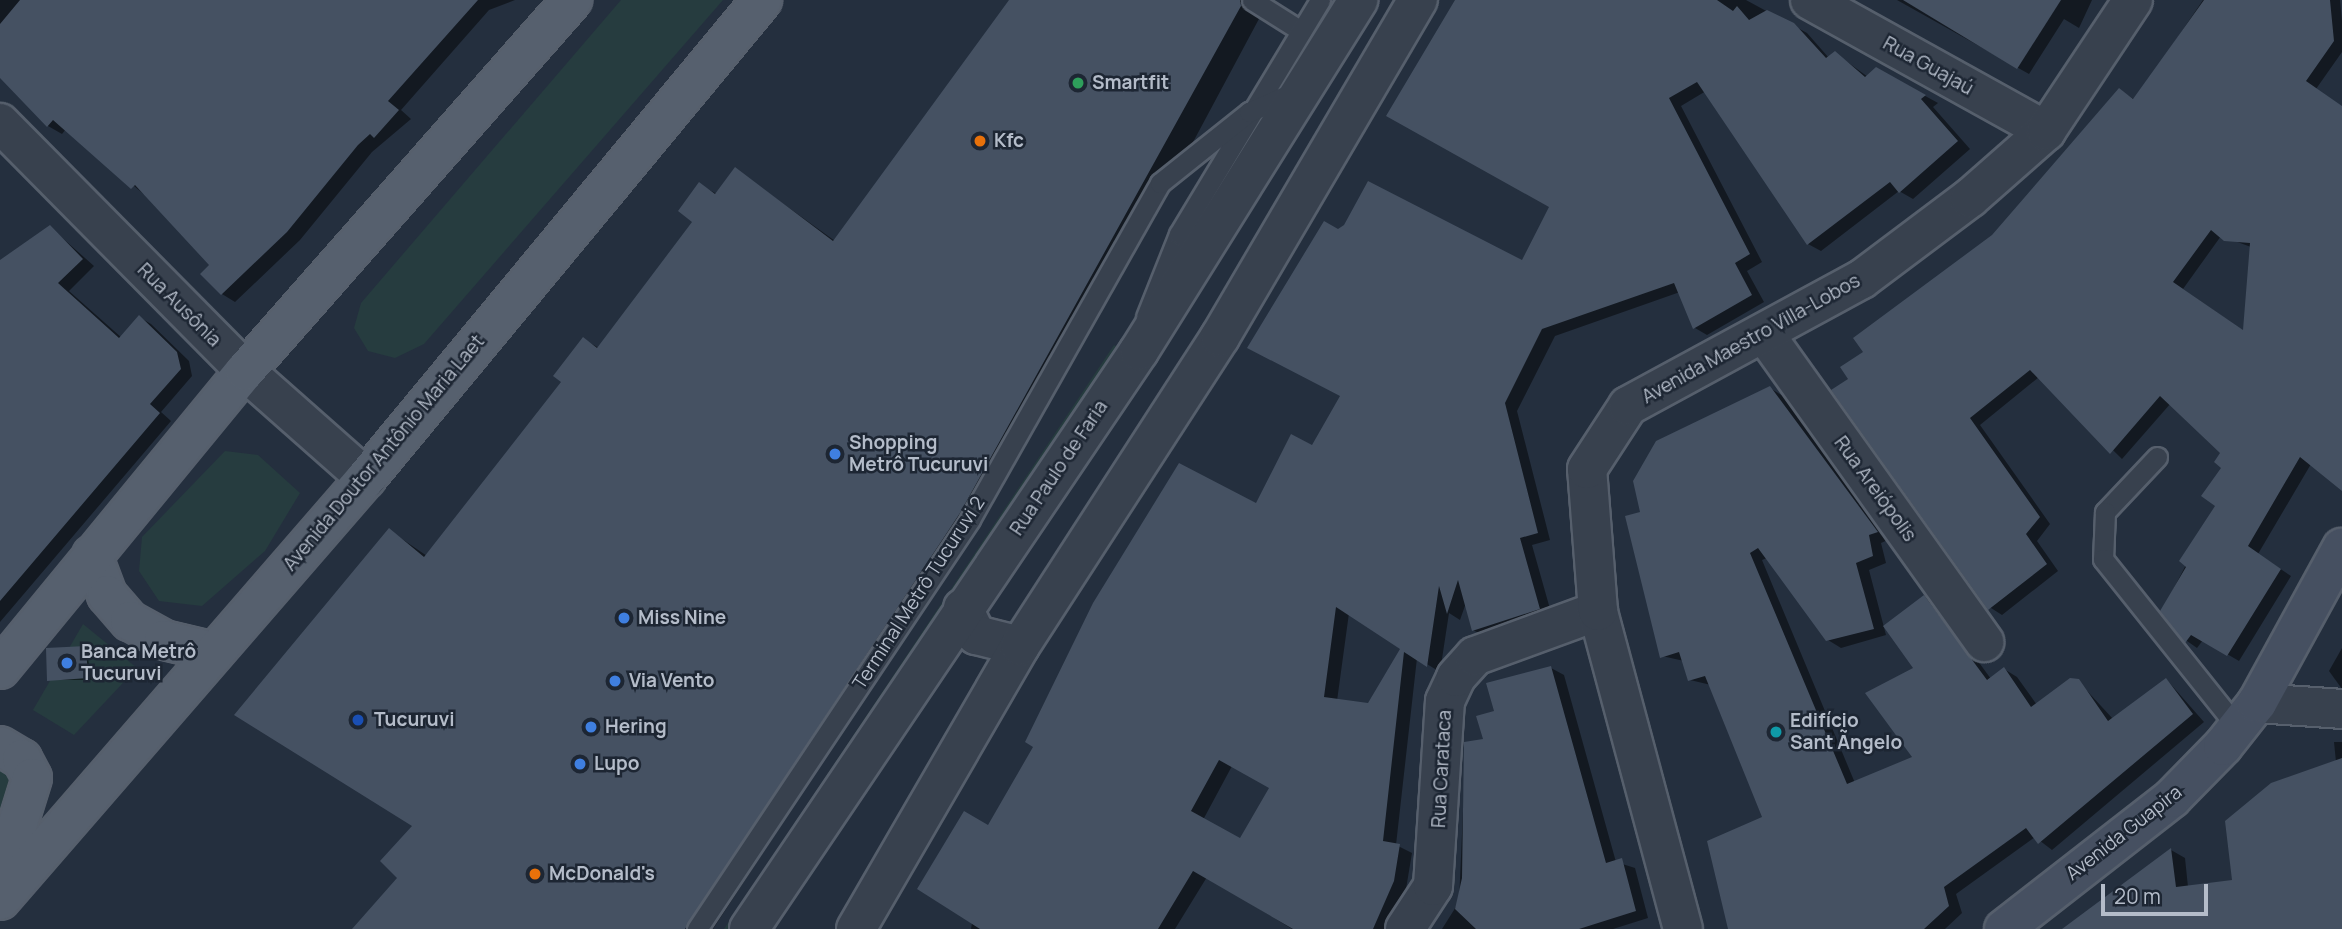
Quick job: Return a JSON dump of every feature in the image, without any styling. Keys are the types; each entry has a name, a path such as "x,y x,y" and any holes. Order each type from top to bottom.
{"main road":[{"path":"0,669 245,371 572,0"},
{"name":"Avenida Doutor Antônio Maria Laet","path":"0,900 366,478 762,0"},
{"name":"Avenida Guapira","path":"2004,929 2172,798 2247,715 2342,548"},
{"path":"92,555 107,595 130,621 164,640 215,652"},
{"path":"0,746 22,759 32,778 0,881"}],"street":[{"name":"Rua Paulo de Faria","path":"749,929 963,608 1139,351 1308,86 1358,0"},
{"path":"856,929 1020,646 1220,337 1418,0"},
{"name":"Rua Guajaú","path":"1810,0 2046,131"},
{"name":"Avenida Maestro Villa-Lobos","path":"1683,929 1598,611 1587,468 1605,435 1628,406 1766,336 1862,279 2046,131 2133,0"},
{"name":"Rua Ausônia","path":"0,123 245,371 366,478"},
{"name":"Rua Areiópolis","path":"1766,336 1984,642"},
{"path":"963,608 976,635 1020,646"},
{"name":"Rua Carataca","path":"1405,929 1433,886 1446,701 1456,677 1475,656 1598,611"},
{"path":"2247,715 2342,709"}],"lane":[{"path":"1252,0 1301,31"},
{"path":"1139,351 1161,270 1249,112 1318,3"},
{"name":"Terminal Metrô Tucuruvi 2","path":"697,929 970,519 1160,183 1249,112 1308,86"},
{"path":"2157,457 2105,512 2103,559 2247,715"}],"green space":[{"path":"621,0 723,0 424,344 395,358 368,351 354,328 361,303"},
{"path":"1114,345 1128,354 744,929 724,929"},
{"path":"225,451 258,455 300,493 265,551 202,606 159,601 139,571 142,537"},
{"path":"83,624 137,668 74,735 33,710"},
{"path":"0,765 23,786 0,822"}],"building":[{"path":"20,0 478,0 388,101 399,110 374,138 370,134 358,145 287,232 221,295 200,274 209,265 135,185 131,189 53,120 47,127 0,78 0,24"},
{"name":"Shopping Metrô Tucuruvi","path":"1009,0 1240,0 1241,6 960,513 685,929 352,929 397,878 380,861 412,826 234,715 389,528 424,557 561,382 553,376 583,337 597,348 692,222 678,211 699,182 715,194 735,167 833,241"},
{"path":"1455,0 1717,0 1733,11 1737,6 1749,20 1767,10 1794,23 1826,58 1835,51 1865,77 1876,67 1926,95 1921,99 1958,141 1899,193 1890,182 1807,245 1697,82 1669,98 1750,254 1735,263 1752,295 1693,329 1674,283 1542,329 1505,403 1538,533 1520,538 1540,609 1472,631 1458,580 1447,614 1439,586 1427,667 1404,652 1383,841 1400,844 1394,881 1373,929 1293,929 1193,871 1158,929 980,929 917,889 964,811 988,825 1033,747 1025,742 1093,603 1179,463 1256,503 1291,434 1312,445 1340,396 1247,348 1324,221 1338,229 1344,225 1368,181 1522,260 1549,207 1386,116","holes":["1336,607 1400,649 1368,703 1324,697","1219,760 1269,788 1240,838 1191,811"]},
{"path":"1903,0 2061,0 2017,69"},
{"path":"2204,0 2330,0 2334,41 2306,81 2342,106 2342,491 2300,457 2248,546 2281,569 2227,656 2191,635 2185,643 2160,611 2186,567 2179,561 2215,506 2201,496 2221,468 2214,462 2220,453 2160,396 2110,454 2030,370 1970,418 2040,517 2026,534 2047,564 1988,610 1831,390 1848,379 1840,367 1863,352 1853,338 1992,235 2119,88 2133,99","holes":["2211,230 2224,241 2250,243 2243,330 2173,282"]},
{"path":"50,225 83,259 58,283 119,338 139,315 177,352 181,369 150,404 160,413 0,601 0,260"},
{"path":"1770,386 1878,532 1869,535 1873,556 1856,563 1874,629 1826,641 1758,548 1750,553 1847,784 1912,757 1865,693 1913,668 1883,626 1924,595 1987,680 2004,667 2031,707 2070,678 2079,679 2108,721 2166,678 2193,714 2038,844 2026,828 1944,887 1949,906 1924,929 1728,929 1707,841 1762,817 1705,676 1688,681 1679,652 1660,658 1625,516 1640,512 1633,481 1656,441"},
{"name":"Banca Metrô Tucuruvi","path":"86,646 88,678 47,681 46,648"},
{"path":"1551,666 1606,863 1622,858 1636,911 1579,929 1476,929 1455,909 1462,878 1464,742 1483,739 1476,716 1494,711 1486,683"},
{"path":"2342,758 2342,929 2062,929 2171,848 2176,887 2232,880 2225,821 2271,783"}],"place":[{"name":"Smartfit","path":"1078,83"},
{"name":"Kfc","path":"980,141"},
{"name":"Shopping Metrô Tucuruvi","path":"835,454"},
{"name":"Miss Nine","path":"624,618"},
{"name":"Banca Metrô Tucuruvi","path":"67,663"},
{"name":"Via Vento","path":"615,681"},
{"name":"Tucuruvi","path":"358,720"},
{"name":"Hering","path":"591,727"},
{"name":"Edifício Sant Ãngelo","path":"1776,732"},
{"name":"Lupo","path":"580,764"},
{"name":"McDonald's","path":"535,874"}]}
